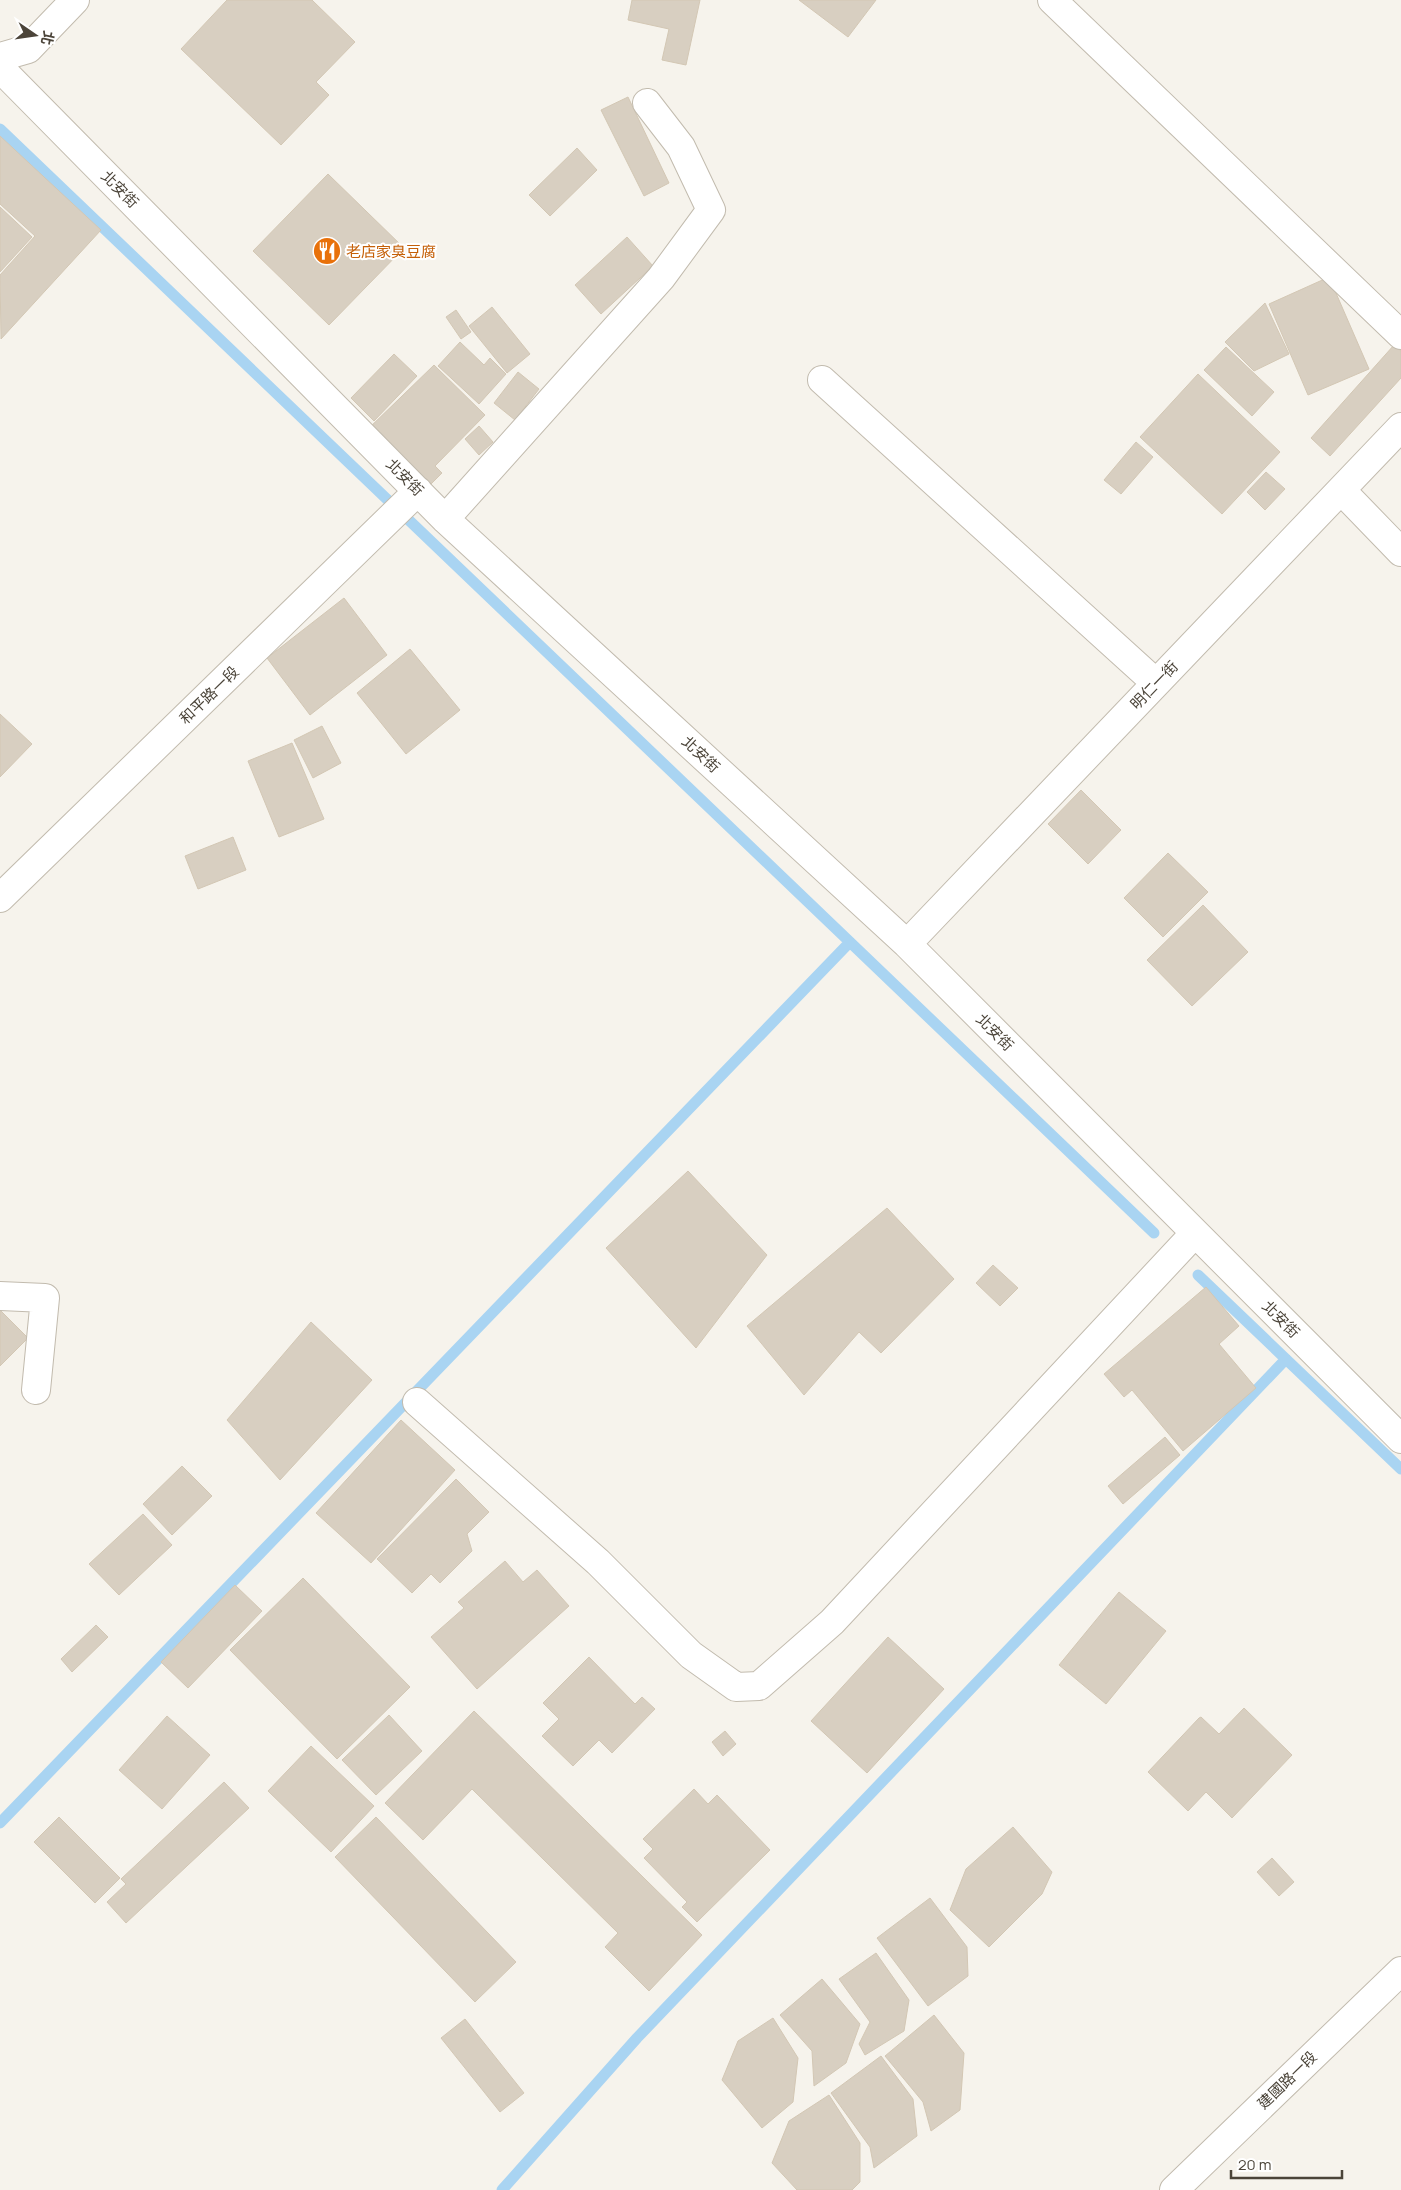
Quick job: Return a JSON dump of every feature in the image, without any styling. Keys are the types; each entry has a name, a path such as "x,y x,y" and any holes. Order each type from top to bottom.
{"street":[{"path":"0,57 28,48 75,0"},
{"path":"1052,0 1401,335"},
{"name":"北安街","path":"0,68 414,496 446,519 907,944 1401,1439"},
{"path":"446,519 662,278 712,210 682,148 647,103"},
{"path":"822,380 1156,684"},
{"name":"明仁一街","path":"907,944 1401,427"},
{"path":"1341,490 1401,552"},
{"name":"和平路一段","path":"0,898 414,496"},
{"path":"417,1402 598,1562 691,1655 736,1687 759,1686 832,1622 1195,1233"},
{"path":"0,1296 45,1298 36,1390"},
{"name":"建國路一段","path":"1174,2190 1401,1971"}],"building":[{"path":"227,0 312,0 355,42 316,82 329,95 281,145 181,49"},
{"path":"632,0 700,0 686,65 662,60 669,29 628,20"},
{"path":"799,0 876,0 848,37"},
{"path":"628,97 669,183 644,196 601,110"},
{"path":"0,136 101,230 1,339 0,275 35,236 0,204"},
{"path":"577,148 597,170 550,216 529,195"},
{"path":"328,174 404,248 329,325 253,251"},
{"path":"0,207 32,237 0,272"},
{"path":"627,237 653,266 601,314 575,285"},
{"path":"1329,277 1369,369 1308,395 1269,304"},
{"path":"1265,303 1289,354 1254,371 1225,342"},
{"path":"492,307 530,354 507,373 469,326"},
{"path":"456,310 471,332 461,339 446,317"},
{"path":"460,342 484,365 490,358 506,374 479,404 438,366"},
{"path":"1394,345 1401,351 1401,378 1330,456 1311,438"},
{"path":"1226,347 1274,392 1252,416 1204,370"},
{"path":"394,354 417,376 374,421 351,398"},
{"path":"434,365 485,415 435,466 442,473 427,488 367,430"},
{"path":"518,372 539,389 515,420 494,403"},
{"path":"1198,374 1280,452 1222,514 1140,437"},
{"path":"479,426 493,442 479,455 465,439"},
{"path":"1136,442 1153,457 1121,494 1104,480"},
{"path":"1266,472 1285,489 1265,510 1247,492"},
{"path":"344,598 387,655 310,715 267,658"},
{"path":"410,649 460,710 406,754 357,693"},
{"path":"0,714 32,744 0,777"},
{"path":"322,726 341,763 313,778 294,740"},
{"path":"292,743 324,819 279,837 248,761"},
{"path":"1081,790 1121,830 1088,864 1048,824"},
{"path":"233,837 246,870 198,889 185,856"},
{"path":"1168,853 1208,892 1163,937 1124,898"},
{"path":"1203,905 1248,952 1192,1006 1147,960"},
{"path":"688,1171 767,1255 696,1348 606,1248"},
{"path":"887,1208 954,1279 881,1353 859,1332 804,1395 747,1326"},
{"path":"993,1265 1018,1288 1000,1306 976,1283"},
{"path":"1206,1287 1239,1326 1219,1344 1256,1388 1183,1451 1132,1390 1124,1397 1104,1374"},
{"path":"0,1310 28,1338 0,1366"},
{"path":"311,1322 372,1380 280,1480 227,1420"},
{"path":"401,1420 455,1470 371,1563 316,1513"},
{"path":"1165,1437 1180,1455 1123,1504 1108,1486"},
{"path":"182,1466 212,1496 172,1535 143,1504"},
{"path":"456,1479 489,1512 467,1534 472,1551 440,1583 431,1574 412,1593 377,1559"},
{"path":"143,1514 172,1545 119,1595 89,1564"},
{"path":"505,1561 523,1582 537,1570 569,1606 477,1689 431,1637 464,1608 458,1602"},
{"path":"303,1578 410,1687 337,1759 230,1650"},
{"path":"235,1585 262,1611 188,1688 161,1662"},
{"path":"1119,1592 1166,1631 1106,1704 1059,1665"},
{"path":"96,1625 108,1637 72,1672 61,1659"},
{"path":"888,1637 944,1689 867,1773 811,1721"},
{"path":"589,1657 635,1704 642,1697 655,1709 612,1753 599,1740 573,1766 542,1736 559,1719 543,1703"},
{"path":"1244,1708 1292,1755 1232,1818 1206,1792 1188,1811 1148,1772 1199,1718 1201,1717 1219,1734"},
{"path":"474,1711 702,1935 649,1991 605,1947 618,1933 472,1789 423,1840 385,1803"},
{"path":"389,1715 422,1751 376,1795 342,1760"},
{"path":"167,1716 210,1755 162,1809 119,1770"},
{"path":"725,1731 736,1744 723,1756 712,1742"},
{"path":"311,1746 374,1806 331,1852 268,1791"},
{"path":"224,1782 249,1808 126,1923 107,1902 126,1884 121,1879"},
{"path":"694,1789 708,1804 717,1795 770,1850 697,1922 682,1907 687,1902 644,1858 653,1849 643,1839"},
{"path":"59,1817 120,1878 95,1903 34,1842"},
{"path":"376,1817 516,1962 475,2002 335,1857"},
{"path":"1013,1827 1052,1872 1042,1894 989,1947 950,1910 966,1869"},
{"path":"1272,1858 1294,1882 1279,1896 1257,1872"},
{"path":"930,1898 967,1947 968,1976 928,2006 877,1938"},
{"path":"876,1953 909,2000 904,2031 865,2055 859,2044 870,2022 839,1979"},
{"path":"822,1979 860,2024 846,2063 814,2086 812,2051 780,2015"},
{"path":"934,2015 964,2053 960,2110 931,2131 923,2102 885,2056"},
{"path":"773,2018 798,2058 793,2102 762,2128 722,2080 738,2041"},
{"path":"465,2019 524,2093 500,2112 441,2038"},
{"path":"881,2056 913,2099 917,2136 874,2168 870,2147 831,2093"},
{"path":"829,2095 860,2143 860,2182 852,2190 797,2190 772,2163 789,2121"}],"waterway":[{"path":"0,129 1154,1233"},
{"path":"0,1823 850,942"},
{"path":"1198,1275 1401,1469"},
{"path":"502,2190 637,2038 1286,1359"}],"place":[{"name":"老店家臭豆腐","path":"327,251"}]}
